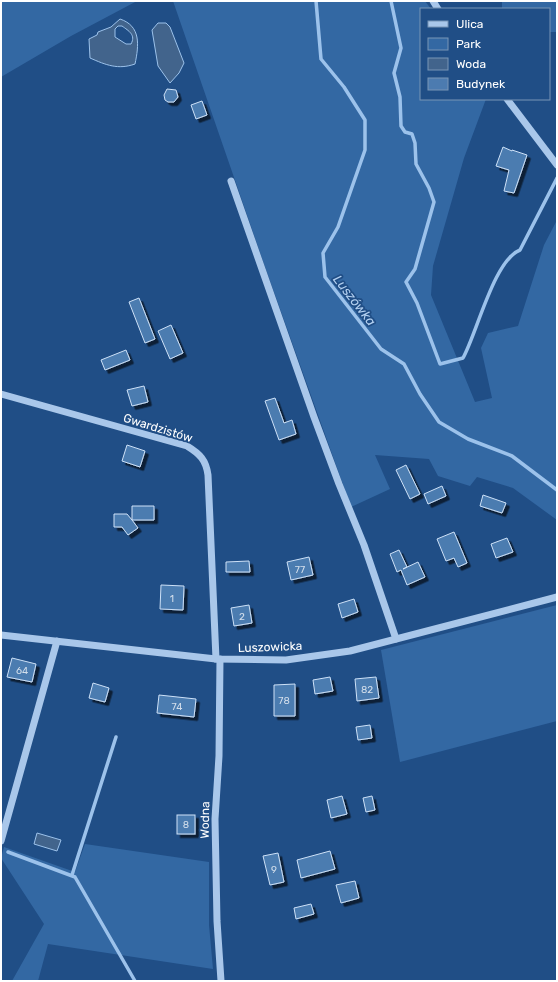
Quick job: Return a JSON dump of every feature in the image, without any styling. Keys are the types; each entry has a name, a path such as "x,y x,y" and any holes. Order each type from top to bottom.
{"street":[{"path":"508,100 557,165"},
{"path":"231,181 338,484 364,545 396,639"},
{"name":"Gwardzistów","path":"1,394 187,446 202,456 207,464 208,475 218,659"},
{"name":"Luszowicka","path":"1,635 218,659 286,660 350,651 557,597"},
{"path":"1,840 57,641"},
{"name":"Wodna","path":"218,659 219,756 215,819 217,921 221,981"}],"green space":[{"path":"1,1 137,1 71,36 1,77"},
{"path":"173,1 425,1 430,8 420,8 420,100 486,100 464,158 433,266 431,295 475,402 492,398 481,348 488,333 518,326 544,245 556,222 557,224 557,520 513,488 477,477 470,486 438,476 429,459 375,455 390,489 351,507 265,267"},
{"path":"502,1 557,1 557,32 550,32 550,8 502,8"},
{"path":"557,605 557,721 400,762 381,650"},
{"path":"85,844 209,862 209,925 213,969 48,944 38,981 12,981 44,924 1,858 4,847 75,872"}],"water":[{"path":"120,19 132,26 138,43 135,64 118,67 101,63 90,58 89,39 97,35 98,32 111,27","holes":["118,26 122,26 132,36 133,38 131,44 126,44 115,37 115,29"]},
{"path":"158,23 166,23 170,27 184,63 179,73 170,83 158,66 152,30"},
{"path":"37,833 61,840 57,851 34,844"}],"building":[{"path":"167,89 176,90 178,97 174,102 168,102 165,100 164,95"},
{"path":"202,101 207,115 196,119 191,105"},
{"path":"503,147 527,155 514,193 504,191 509,170 496,166"},
{"path":"139,298 155,339 145,343 129,302"},
{"path":"171,325 183,353 170,359 158,331"},
{"path":"126,350 130,360 105,370 101,360"},
{"path":"144,386 148,402 132,406 127,390"},
{"path":"275,398 284,423 292,420 296,434 279,440 265,401"},
{"path":"127,445 145,451 140,467 122,461"},
{"path":"406,465 420,494 410,499 396,470"},
{"path":"442,486 446,496 428,504 424,494"},
{"path":"483,495 506,503 502,513 480,506"},
{"path":"132,506 154,506 154,520 132,520"},
{"path":"114,514 127,514 138,528 128,535 122,527 114,527"},
{"path":"454,532 467,563 458,567 454,558 446,561 437,539"},
{"path":"507,538 513,552 496,558 491,544"},
{"path":"399,550 407,567 403,569 418,562 425,577 407,585 401,570 397,572 390,554"},
{"path":"309,557 313,575 291,580 287,562"},
{"path":"249,561 250,572 226,572 226,562"},
{"path":"161,585 184,586 183,610 160,609"},
{"path":"354,599 358,612 342,618 338,604"},
{"path":"249,605 252,623 234,626 231,608"},
{"path":"12,658 36,664 32,682 7,677"},
{"path":"330,677 333,691 315,694 313,680"},
{"path":"376,677 379,698 357,701 355,679"},
{"path":"93,683 109,688 105,702 89,698"},
{"path":"295,684 295,716 274,716 274,685"},
{"path":"159,695 196,699 194,717 157,713"},
{"path":"370,725 372,738 358,740 356,727"},
{"path":"342,796 347,814 331,818 327,800"},
{"path":"372,796 375,810 366,812 363,798"},
{"path":"177,815 195,815 195,834 177,834"},
{"path":"330,851 335,869 301,878 297,860"},
{"path":"278,853 284,882 270,885 263,856"},
{"path":"355,881 359,898 341,903 336,885"},
{"path":"311,904 314,914 296,919 294,908"}],"waterway":[{"name":"Luszówka","path":"316,1 321,59 344,87 365,120 365,150 338,227 323,253 325,277 381,349 404,364 420,394 439,422 468,439 512,456 557,490"},
{"path":"391,1 401,48 394,73 400,97 401,126 405,132 412,134 415,143 416,164 429,188 434,202 415,269 406,282 417,303 440,364 463,358 494,282 511,256 520,250 557,178"},
{"path":"72,875 116,737"},
{"path":"8,852 75,877 135,981"}]}
